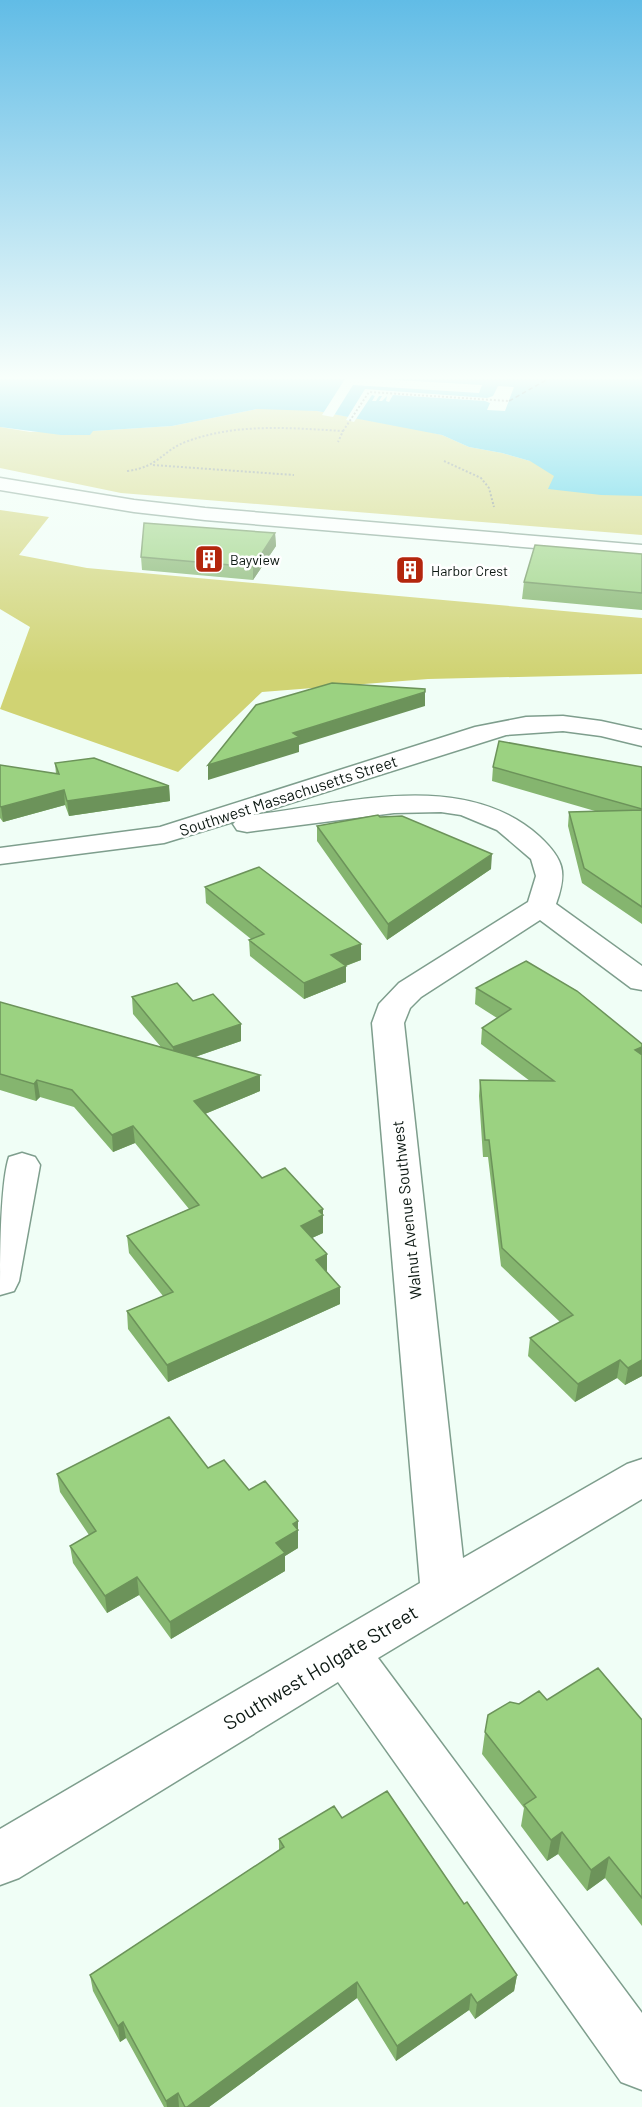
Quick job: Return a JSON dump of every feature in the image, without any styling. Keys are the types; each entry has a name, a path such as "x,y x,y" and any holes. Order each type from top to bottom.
{"street":[{"path":"0,484 134,506 205,514 642,551"},
{"name":"Southwest Massachusetts Street","path":"0,856 74,849 164,835 514,724 572,723 642,738"},
{"path":"164,835 402,804 438,803 468,807 494,817 519,832 541,852 550,873 542,907 642,981"},
{"name":"Walnut Avenue Southwest","path":"444,1593 388,1023 395,1004 410,990 542,907"},
{"path":"0,1281 22,1166"},
{"name":"Southwest Holgate Street","path":"0,1859 642,1477"},
{"path":"345,1652 642,2061"}],"path":[{"path":"477,477 489,488 490,500 498,512"},
{"path":"490,500 499,500"}],"green space":[{"path":"45,477 642,477 642,535 121,493"},
{"path":"0,510 49,517 19,555 87,568 642,618 642,674 428,679 262,692 178,772 0,709 30,627 0,609"}],"water":[{"path":"553,477 642,477 642,496 601,495 548,489"}],"building":[{"path":"144,523 275,533 253,567 141,557"},
{"path":"535,545 642,554 642,593 524,582"},
{"path":"332,683 425,689 425,692 293,733 299,737 208,765 256,705"},
{"path":"499,741 642,767 642,809 493,767"},
{"path":"94,758 169,786 67,801 64,790 0,806 0,765 59,774 55,763"},
{"path":"642,810 642,907 584,868 569,812"},
{"path":"378,815 380,817 402,816 492,854 388,924 317,826"},
{"path":"259,867 361,944 331,955 346,966 304,983 249,940 264,934 205,887"},
{"path":"526,961 577,991 642,1044 642,1047 635,1050 642,1055 642,1360 628,1368 620,1360 578,1384 530,1338 573,1315 502,1248 489,1140 485,1140 480,1080 554,1081 482,1028 511,1009 476,988"},
{"path":"177,983 193,1001 213,994 241,1024 173,1047 132,997"},
{"path":"0,1002 260,1075 194,1101 262,1178 285,1168 323,1209 319,1211 323,1215 301,1226 327,1254 316,1260 340,1287 167,1365 127,1311 173,1292 127,1236 199,1205 133,1126 112,1135 72,1090 37,1080 34,1084 0,1074"},
{"path":"169,1417 208,1468 224,1460 249,1490 265,1481 298,1521 293,1524 298,1530 276,1543 285,1553 170,1622 137,1577 105,1596 70,1546 96,1531 57,1474"},
{"path":"598,1668 642,1720 642,1898 609,1857 591,1870 562,1832 551,1840 524,1805 536,1797 485,1732 488,1715 510,1702 519,1704 539,1691 547,1700"},
{"path":"387,1791 464,1904 467,1902 517,1975 477,2003 471,1994 397,2046 357,1982 187,2107 178,2093 166,2101 123,2022 118,2026 90,1975 284,1847 279,1839 334,1806 342,1818"}],"place":[{"name":"Bayview","path":"209,559"},
{"name":"Harbor Crest","path":"410,570"}]}
